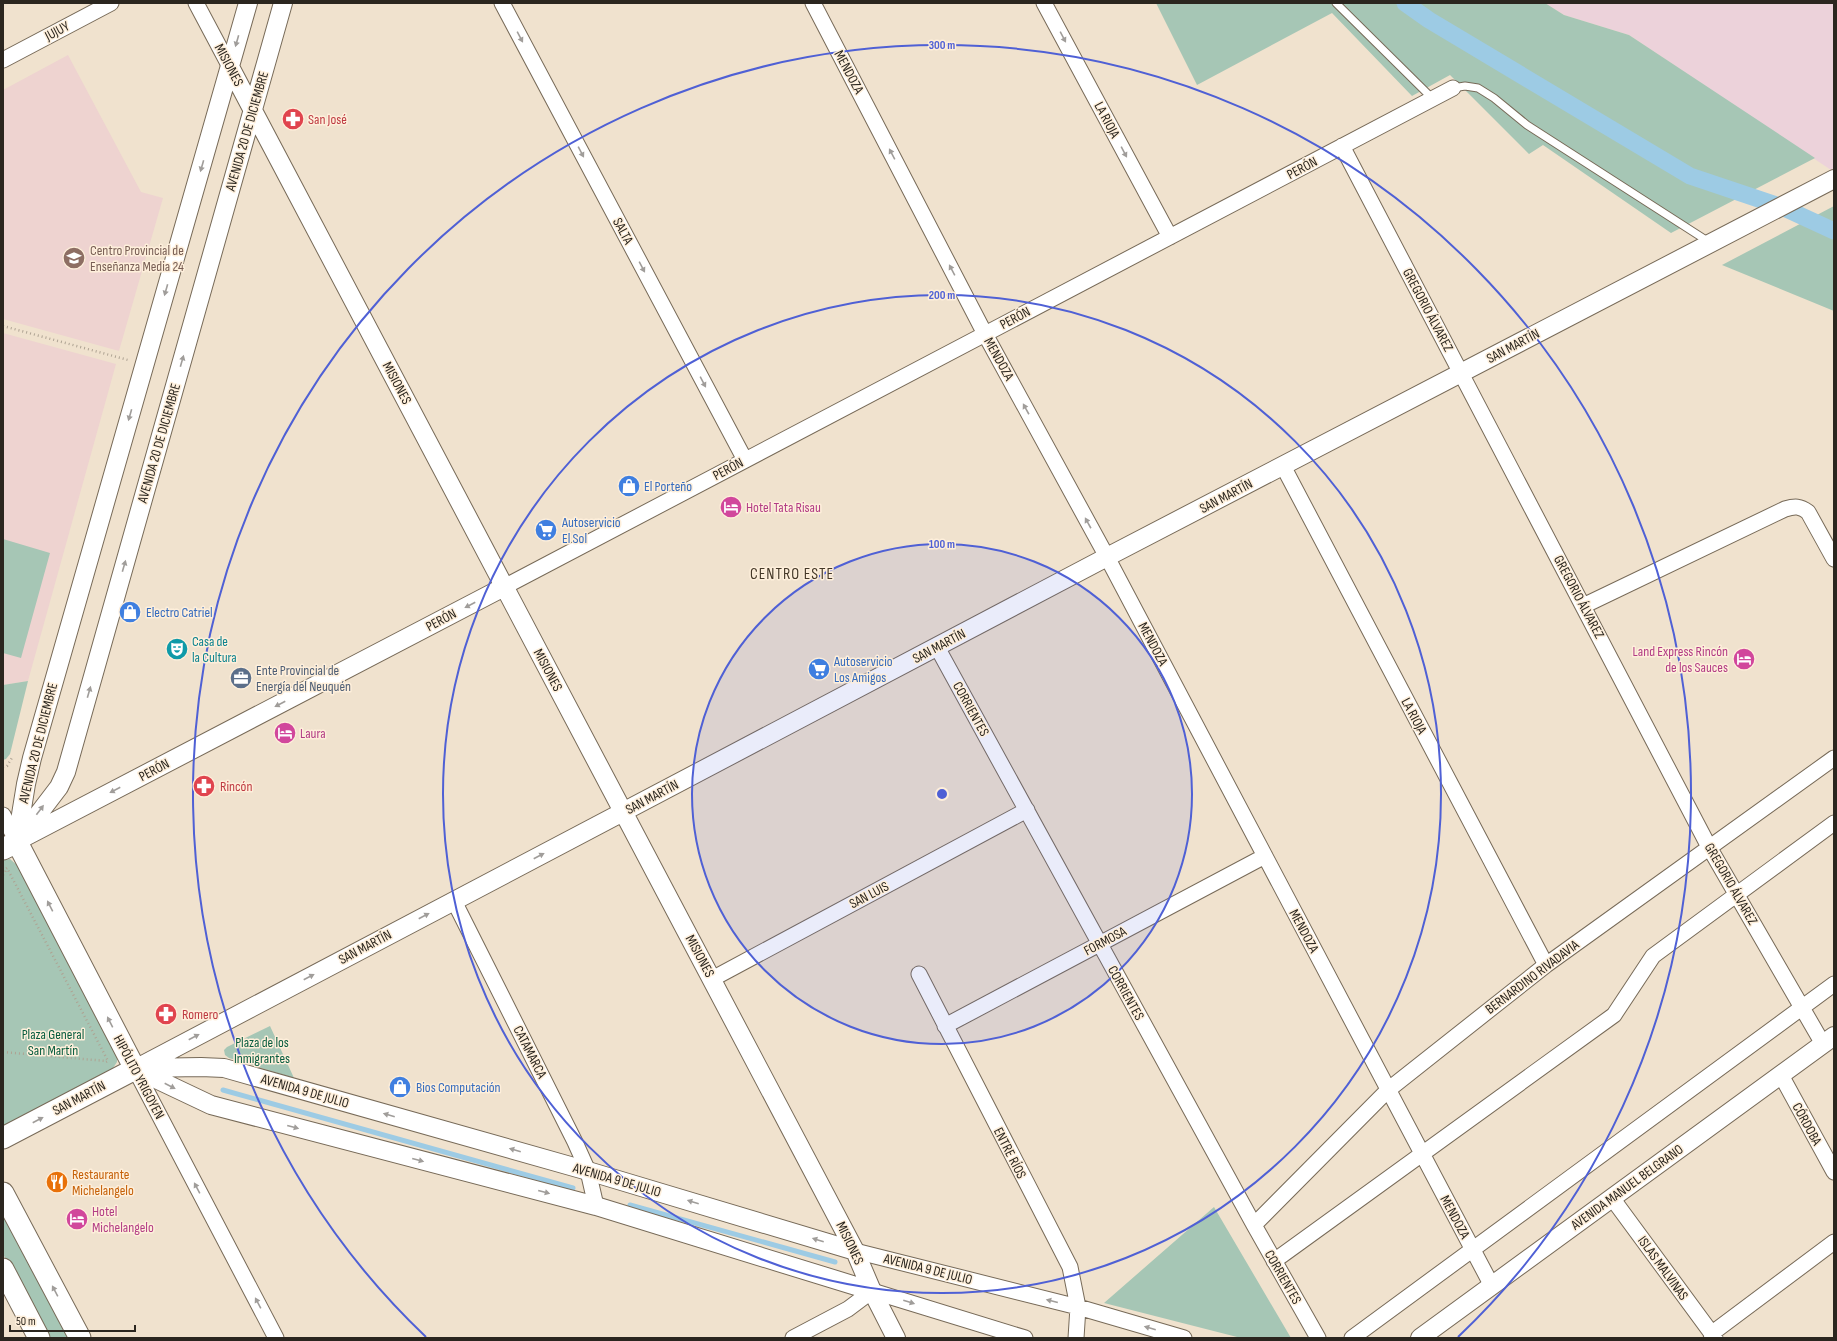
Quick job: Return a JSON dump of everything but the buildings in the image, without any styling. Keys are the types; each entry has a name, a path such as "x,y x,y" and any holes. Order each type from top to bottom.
{"main road":[{"name":"HIPÓLITO YRIGOYEN","path":"9,853 135,1069"},
{"name":"SAN MARTÍN","path":"3,1138 135,1069"},
{"path":"3,1193 80,1338"},
{"path":"3,1269 39,1338"}],"street":[{"name":"JUJUY","path":"3,60 111,3"},
{"name":"MISIONES","path":"196,3 855,1251 872,1291 896,1338"},
{"name":"AVENIDA 20 DE DICIEMBRE","path":"9,853 32,758 248,3"},
{"name":"AVENIDA 20 DE DICIEMBRE","path":"9,853 59,786 66,772 283,3"},
{"name":"SALTA","path":"502,3 744,460"},
{"name":"MENDOZA","path":"813,3 985,334 1107,558 1492,1286"},
{"name":"LA RIOJA","path":"1044,3 1170,237"},
{"name":"PERÓN","path":"9,853 504,587 1453,88"},
{"name":"GREGORIO ÁLVAREZ","path":"1342,146 1709,847 1802,1008 1828,1040"},
{"name":"SAN MARTÍN","path":"135,1069 937,647 1834,179"},
{"name":"LA RIOJA","path":"1283,466 1546,965"},
{"path":"1583,606 1794,506 1802,507 1808,512 1834,559"},
{"name":"CORRIENTES","path":"937,647 1254,1225 1318,1338"},
{"name":"BERNARDINO RIVADAVIA","path":"1254,1225 1388,1090 1546,965 1834,758"},
{"name":"SAN LUIS","path":"712,979 1027,810"},
{"name":"HIPÓLITO YRIGOYEN","path":"3,815 9,853"},
{"path":"1274,1261 1614,1015 1653,956 1834,823"},
{"name":"FORMOSA","path":"945,1026 1265,856"},
{"name":"CATAMARCA","path":"454,901 588,1171 596,1206"},
{"name":"ENTRE RÍOS","path":"919,974 1070,1267 1078,1307 1076,1338"},
{"path":"1352,1338 1834,984"},
{"name":"AVENIDA MANUEL BELGRANO","path":"1420,1338 1828,1040"},
{"name":"AVENIDA 9 DE JULIO","path":"135,1069 201,1067 224,1068 588,1171 855,1251 1078,1307 1184,1338"},
{"name":"HIPÓLITO YRIGOYEN","path":"135,1069 276,1338"},
{"path":"135,1069 211,1105 596,1206 1025,1338"},
{"name":"CÓRDOBA","path":"1780,1075 1834,1172"},
{"name":"ISLAS MALVINAS","path":"1612,1198 1713,1336"},
{"path":"1713,1336 1834,1242"},
{"path":"793,1338 848,1309 872,1291"}],"lane":[{"path":"1336,3 1433,99"},
{"path":"1453,88 1465,86 1478,88 1494,98 1527,125 1710,243"}],"path":[{"path":"3,326 128,360"},
{"path":"3,871 9,853"},
{"path":"3,876 9,853"},
{"path":"9,853 108,1061"},
{"path":"3,1052 108,1061"},
{"path":"101,1064 108,1061"}],"shaded area":[{"path":"1545,3 1834,3 1834,172 1629,35 1564,15"},
{"name":"Centro Provincial de Enseñanza Media 24","path":"68,55 141,192 163,198 119,351 3,319 3,90"},
{"path":"3,333 116,364 28,681 3,685"}],"green space":[{"path":"1156,3 1545,3 1564,15 1629,35 1815,158 1671,233 1543,145 1529,154 1450,75 1412,96 1332,13 1197,85"},
{"path":"1834,206 1834,311 1722,265"},
{"path":"3,539 50,553 21,658 3,653"},
{"path":"28,681 10,754 3,760 3,685"},
{"name":"Plaza General San Martín","path":"10,859 18,866 117,1057 117,1062 111,1071 3,1128 3,860"},
{"name":"Plaza de los Inmigrantes","path":"270,1026 294,1078 229,1058 225,1055 224,1050 227,1047"},
{"path":"1214,1207 1291,1338 1241,1338 1104,1303"},
{"path":"3,1210 72,1338 47,1338 3,1254"}],"waterway":[{"path":"1405,3 1429,20 1690,176 1782,207 1834,231"},
{"path":"223,1090 573,1188"},
{"path":"630,1205 835,1262"}],"place":[{"name":"San José","path":"293,119"},
{"name":"Centro Provincial de Enseñanza Media 24","path":"74,258"},
{"name":"El Porteño","path":"629,486"},
{"name":"Hotel Tata Risau","path":"731,507"},
{"name":"Autoservicio El Sol","path":"546,530"},
{"name":"Electro Catriel","path":"130,612"},
{"name":"Casa de la Cultura","path":"177,649"},
{"name":"Land Express Rincón de los Sauces","path":"1744,659"},
{"name":"Autoservicio Los Amigos","path":"819,669"},
{"name":"Ente Provincial de Energía del Neuquén","path":"241,678"},
{"name":"Laura","path":"285,733"},
{"name":"Rincón","path":"204,786"},
{"name":"Romero","path":"166,1014"},
{"name":"Bios Computación","path":"400,1087"},
{"name":"Restaurante Michelangelo","path":"57,1182"},
{"name":"Hotel Michelangelo","path":"77,1219"}],"district":[{"name":"CENTRO ESTE","path":"792,574"}]}
